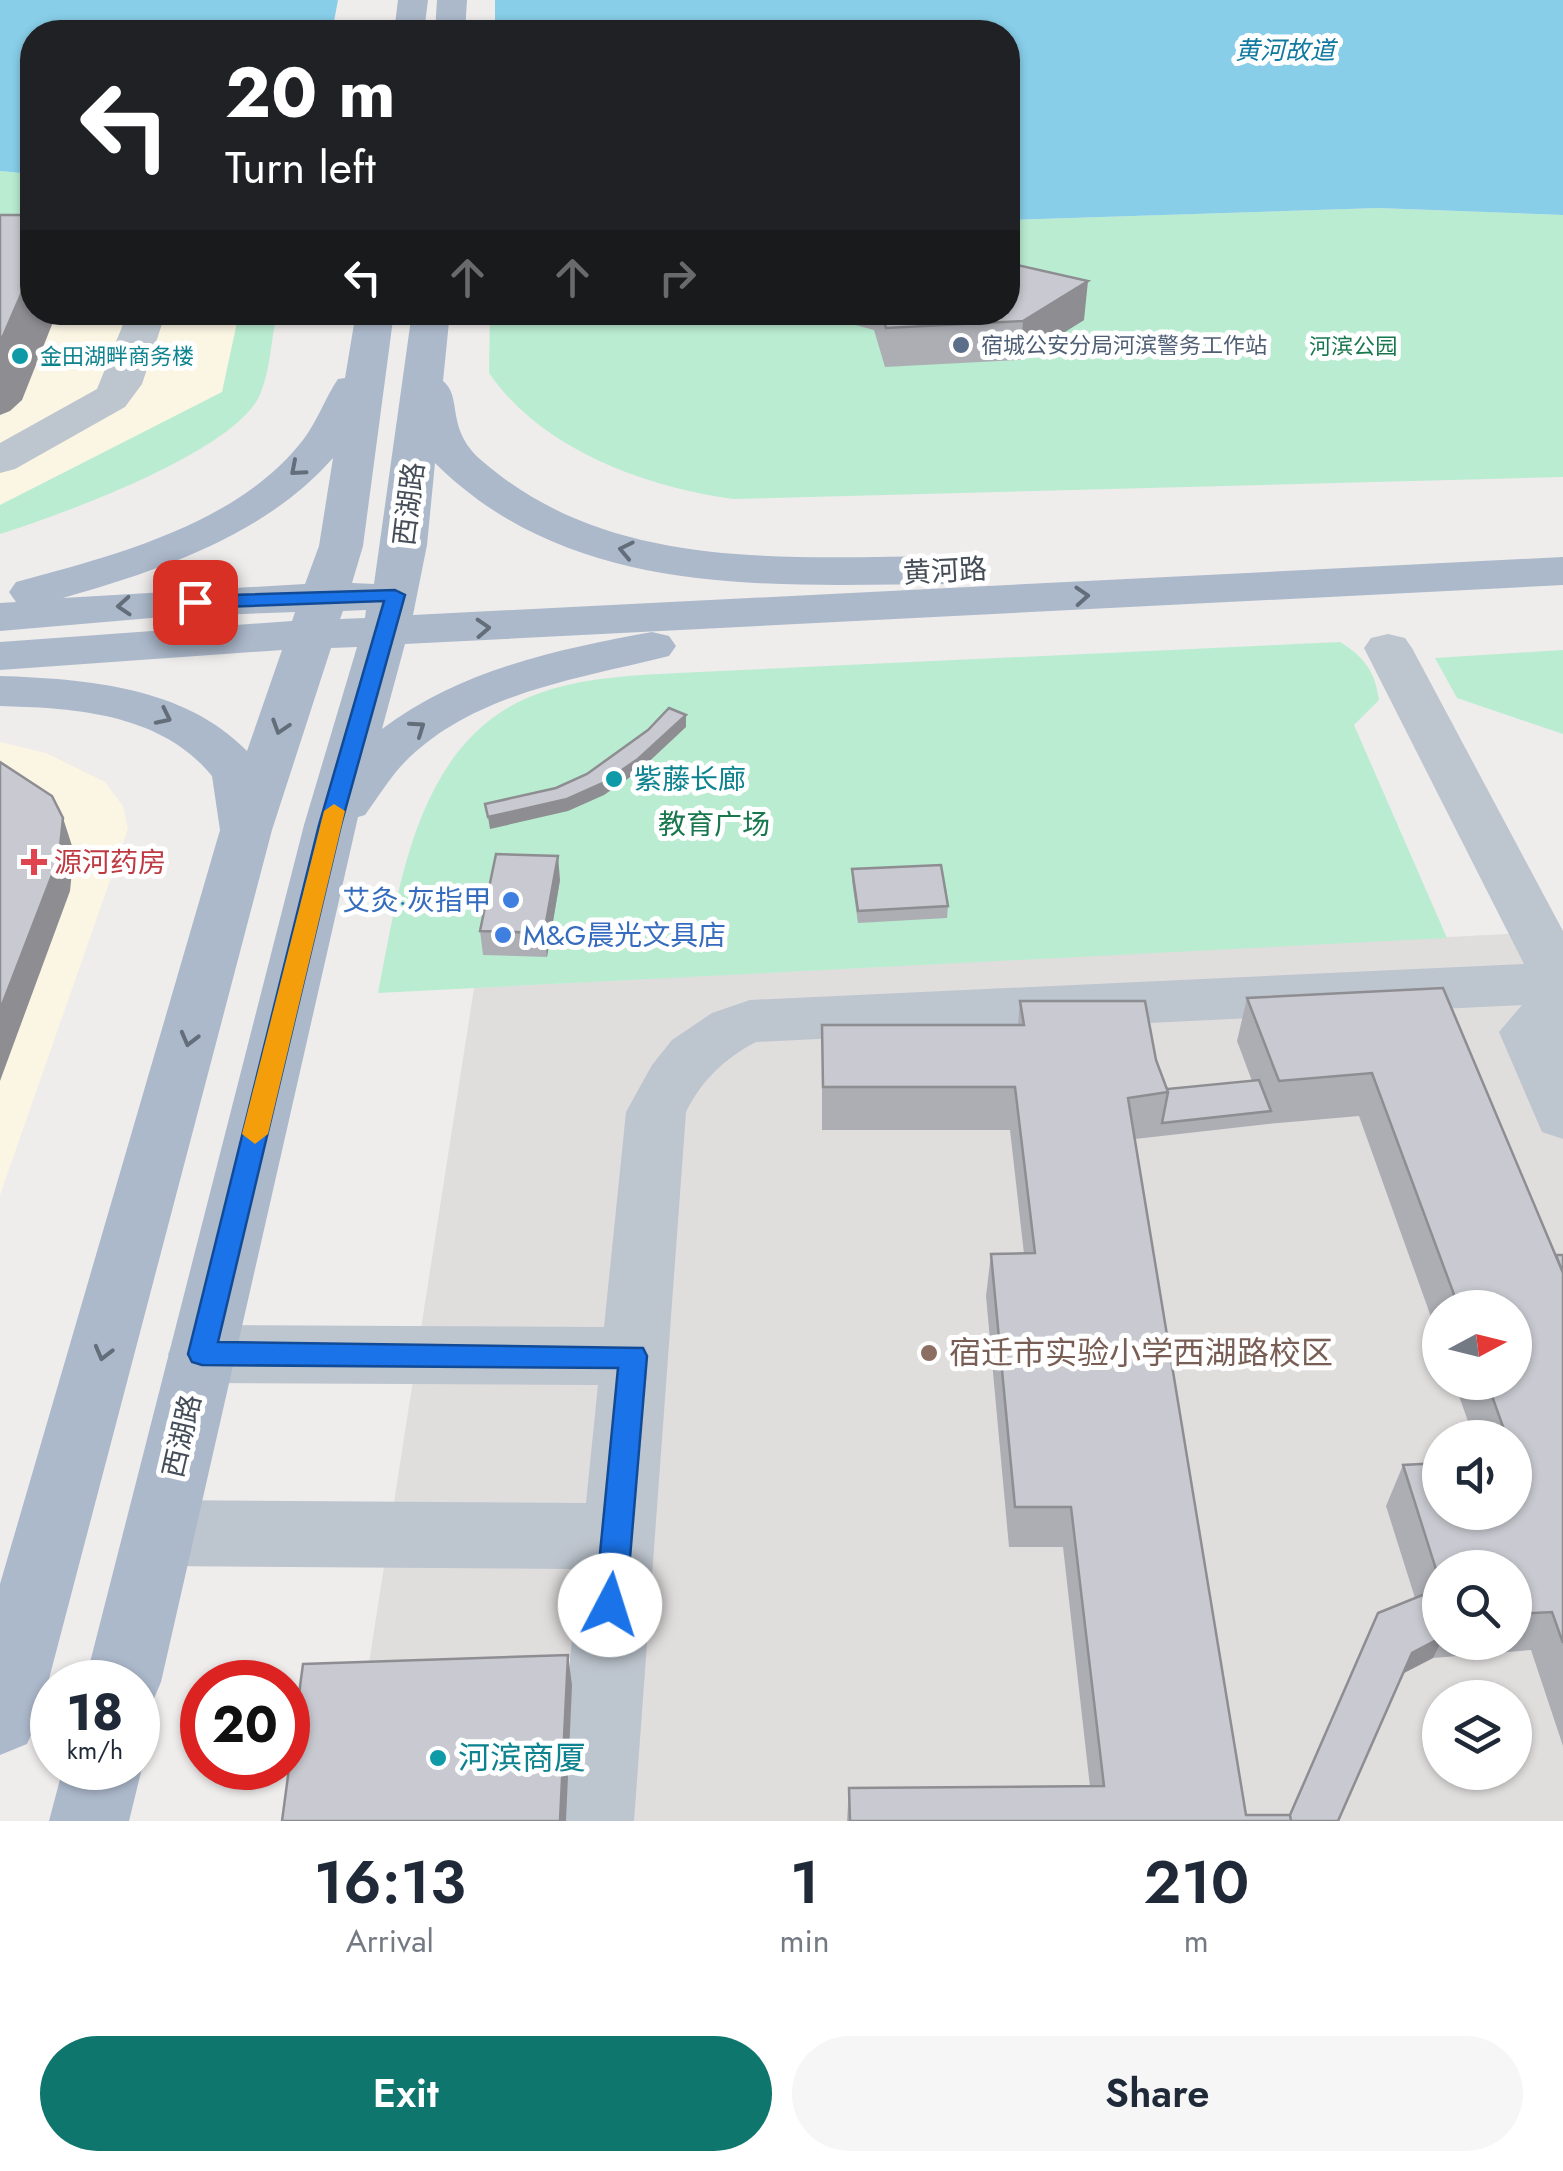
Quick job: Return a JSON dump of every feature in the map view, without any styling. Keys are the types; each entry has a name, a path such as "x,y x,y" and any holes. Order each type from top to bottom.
{"main road":[{"path":"0,1717 246,830 342,546 373,325"},
{"name":"西湖路","path":"128,1660 330,825 390,614 429,325"},
{"path":"0,600 153,553 223,524 276,488 317,452 368,360"},
{"path":"427,361 440,442 496,500 578,540 682,562 976,586"},
{"name":"黄河路","path":"319,616 976,586 1563,543"},
{"name":"黄河路","path":"976,586 1563,571"},
{"path":"330,825 388,750 428,720 504,685 594,656 976,586"},
{"path":"0,617 163,604 319,616"},
{"path":"0,656 319,616"},
{"path":"0,690 80,693 135,703 176,722 218,750 238,776 246,830"},
{"path":"90,1821 97,1790"}],"lane":[{"path":"0,460 111,398 122,384 142,325"},
{"path":"594,1821 656,1112 674,1073 719,1032 750,1021 1563,984 1388,648"},
{"path":"1563,1016 1544,1019 1528,1032 1563,1116"},
{"path":"202,1354 633,1356"},
{"path":"159,1533 616,1536"}],"shaded area":[{"path":"0,247 20,288 20,325 263,325 249,394 0,518"},
{"path":"0,742 46,753 105,782 123,806 128,829 0,1195"},
{"name":"宿迁市实验小学西湖路校区","path":"1563,931 1563,1821 573,1821 579,1658 369,1663 474,988"}],"green space":[{"path":"0,171 20,173 20,232 0,231"},
{"name":"河滨公园","path":"1378,208 1563,215 1563,477 733,499 665,485 598,460 537,423 489,373 490,325 1020,325 1020,220"},
{"path":"236,325 275,325 261,393 237,423 176,463 138,481 0,534 0,505 222,392"},
{"name":"教育广场","path":"1340,642 1362,659 1375,681 1379,700 1354,725 1447,938 378,993 406,861 440,778 466,743 499,714 540,693 599,679 639,675"},
{"path":"1563,650 1563,734 1457,698 1435,658"}],"water":[{"name":"黄河故道","path":"0,0 1563,0 1563,215 1378,208 1020,220 1020,20 20,20 20,173 0,171"}],"pier":[{"path":"338,0 495,0 495,20 334,20"}],"building":[{"path":"0,215 20,215 20,297 0,339"},
{"path":"1020,266 1088,281 1020,321"},
{"path":"885,325 945,325 886,328"},
{"path":"669,708 686,715 638,759 603,783 567,799 488,817 485,804 556,788 587,774 648,730"},
{"path":"0,762 52,796 63,818 59,857 0,1010"},
{"path":"496,854 558,856 544,933 480,931"},
{"path":"941,865 948,906 858,911 852,869"},
{"path":"1443,988 1563,1273 1563,1643 1552,1612 1532,1613 1532,1550 1430,1550 1424,1530 1532,1530 1532,1420 1501,1420 1493,1400 1532,1400 1532,1290 1452,1290 1372,1073 1279,1081 1247,998"},
{"path":"1020,1001 1145,1001 1156,1060 1168,1092 1128,1098 1246,1815 1290,1815 1291,1821 850,1821 849,1788 1104,1786 1071,1507 1015,1507 991,1254 1035,1253 1015,1087 823,1087 822,1025 1024,1025"},
{"path":"1259,1080 1271,1111 1162,1123 1167,1089"},
{"path":"1556,1255 1563,1255 1563,1273"},
{"path":"1422,1464 1422,1525 1403,1465"},
{"path":"1422,1595 1422,1648 1412,1653 1338,1821 1291,1821 1290,1815 1378,1613"},
{"name":"河滨商厦","path":"568,1655 560,1821 282,1821 286,1790 310,1790 310,1664"}],"slow traffic":[{"path":"255,1134 334,811"}],"place":[{"name":"宿城公安分局河滨警务工作站","path":"961,345"},
{"name":"金田湖畔商务楼","path":"20,356"},
{"name":"紫藤长廊","path":"614,779"},
{"name":"源河药房","path":"34,862"},
{"name":"艾灸·灰指甲","path":"511,900"},
{"name":"M&G晨光文具店","path":"503,935"},
{"name":"宿迁市实验小学西湖路校区","path":"929,1353"},
{"name":"河滨商厦","path":"438,1758"}],"route":[{"path":"195,602 395,595 330,825 202,1354 633,1356 610,1605"}]}
